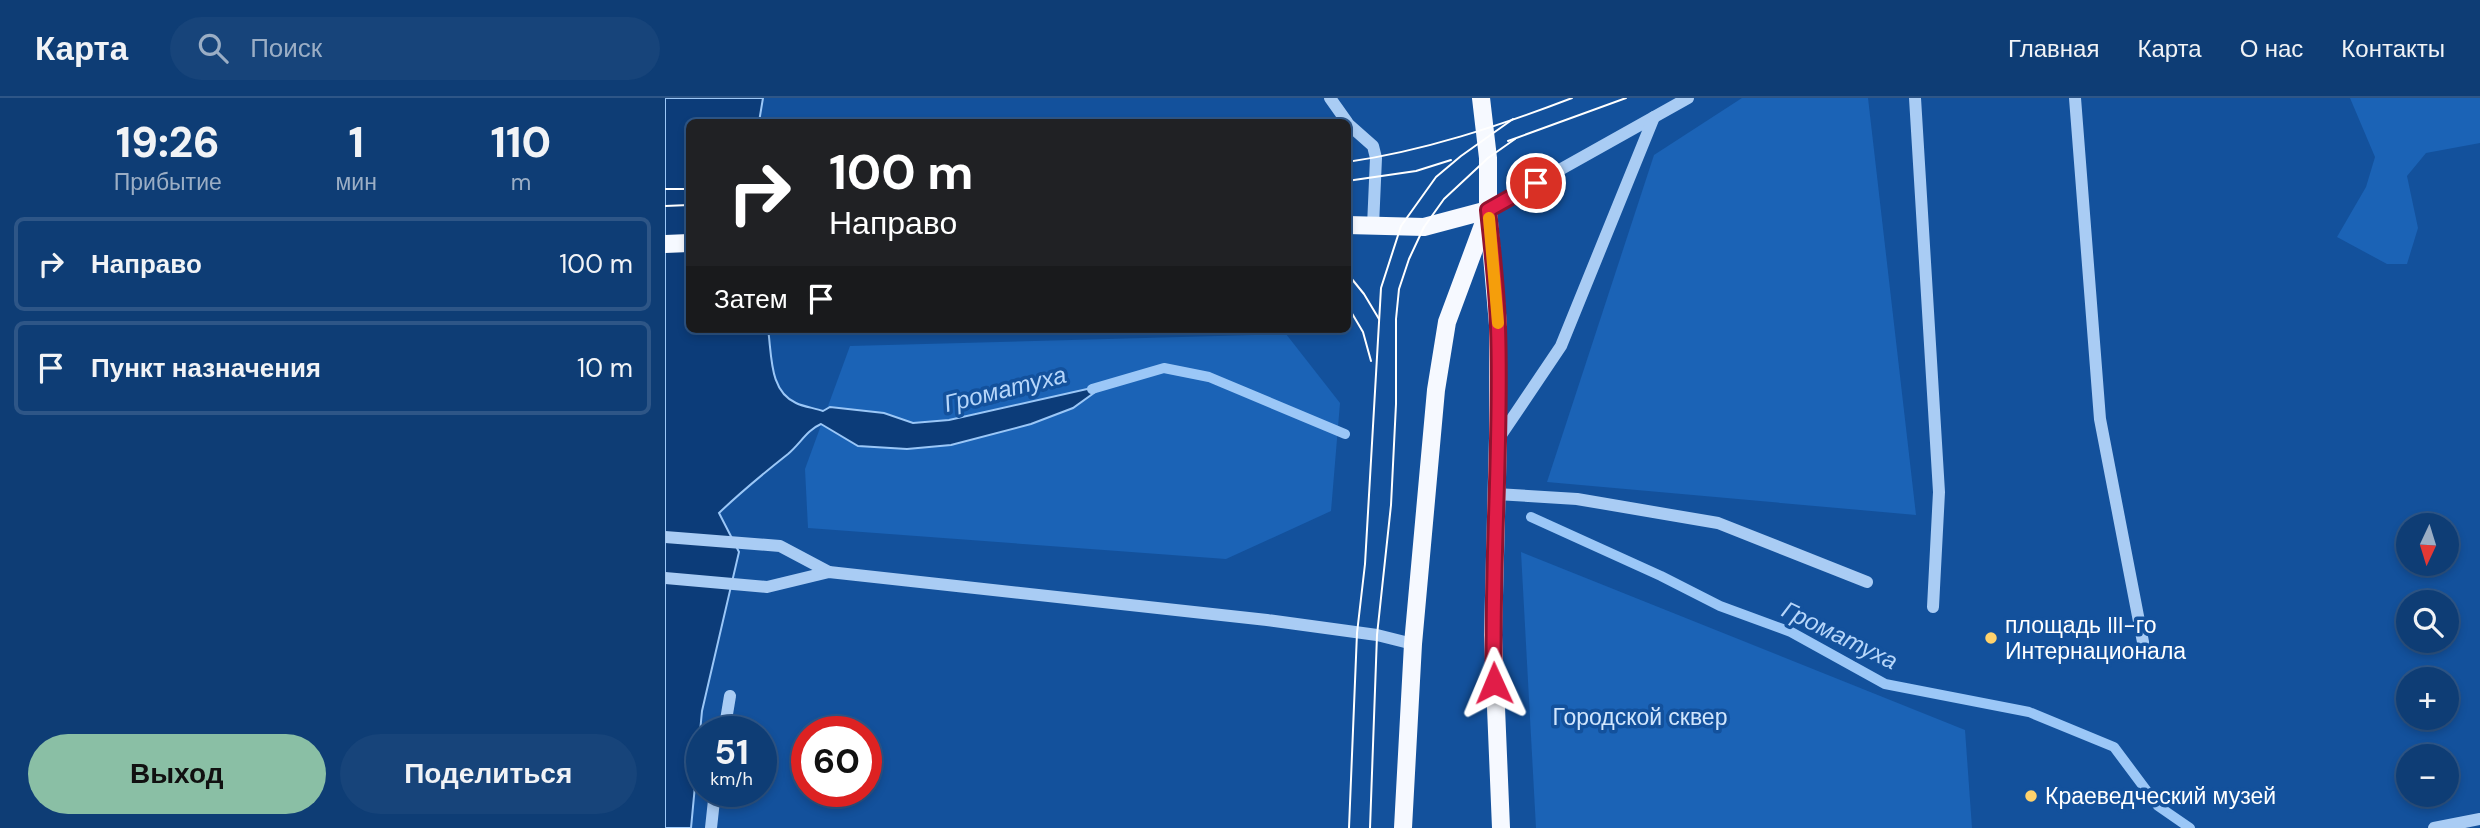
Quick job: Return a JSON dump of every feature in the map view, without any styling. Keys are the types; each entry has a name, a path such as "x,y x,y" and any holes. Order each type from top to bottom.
{"main road":[{"path":"1481,98 1488,158 1488,210 1498,325 1499,438 1493,635 1501,828"},
{"path":"1351,225 1425,227 1488,210"},
{"path":"1403,828 1413,644 1436,390 1447,322 1488,210"},
{"path":"665,244 686,243"}],"street":[{"path":"1330,98 1344,119"},
{"path":"1488,210 1688,98"},
{"path":"1915,98 1939,492 1933,607"},
{"path":"2075,98 2100,419 2143,642"},
{"path":"1499,438 1560,346 1654,117"},
{"path":"1351,127 1373,146 1376,158 1373,226"},
{"path":"1496,494 1577,499 1718,523 1867,582"},
{"path":"665,537 780,545 829,572"},
{"path":"665,578 767,587 829,572 1267,620 1377,635 1413,644"},
{"path":"727,716 730,696"},
{"path":"711,828 713,807"},
{"path":"2434,828 2480,820"}],"green space":[{"path":"1742,98 1868,98 1916,515 1547,482 1654,155"},
{"path":"2350,98 2480,98 2480,143 2426,153 2407,176 2418,228 2407,264 2387,264 2337,237 2366,187 2375,157"},
{"path":"1286,334 1340,403 1331,511 1226,559 808,528 805,469 850,346"},
{"name":"Городской сквер","path":"1521,552 1965,730 1972,828 1536,828"}],"shaded area":[{"path":"665,98 763,98 760,119 686,119 686,333 768,333 773,371 787,397 799,404 823,411 830,407 884,413 913,423 949,420 1105,385 1073,408 1031,424 951,445 907,449 858,446 821,424 719,513 739,552 702,716 686,716 686,807 693,807 691,828 665,828"}],"waterway":[{"name":"Громатуха","path":"1092,389 1164,368 1209,377 1345,434"},
{"name":"Громатуха","path":"1531,517 1720,606 1791,632 1885,684 2029,712 2114,747 2158,806 2190,828"}],"tram line":[{"path":"1351,161 1461,136 1572,98"},
{"path":"1508,141 1626,98"},
{"path":"1349,828 1357,633 1365,564 1381,288 1401,226 1436,177 1513,119"},
{"path":"1370,828 1377,635 1391,505 1399,289 1424,227 1444,199 1488,158 1515,139"},
{"path":"1351,180 1416,171 1451,160"},
{"path":"665,189 686,189"},
{"path":"665,206 686,205"},
{"path":"1351,278 1379,319"},
{"path":"1351,312 1363,332 1371,361"}],"slow traffic":[{"path":"1489,218 1498,323"}],"place":[{"name":"площадь III-го Интернационала","path":"1991,638"},
{"name":"Краеведческий музей","path":"2031,796"}],"route":[{"path":"1494,683 1499,438 1498,325 1488,210 1536,183"}]}
